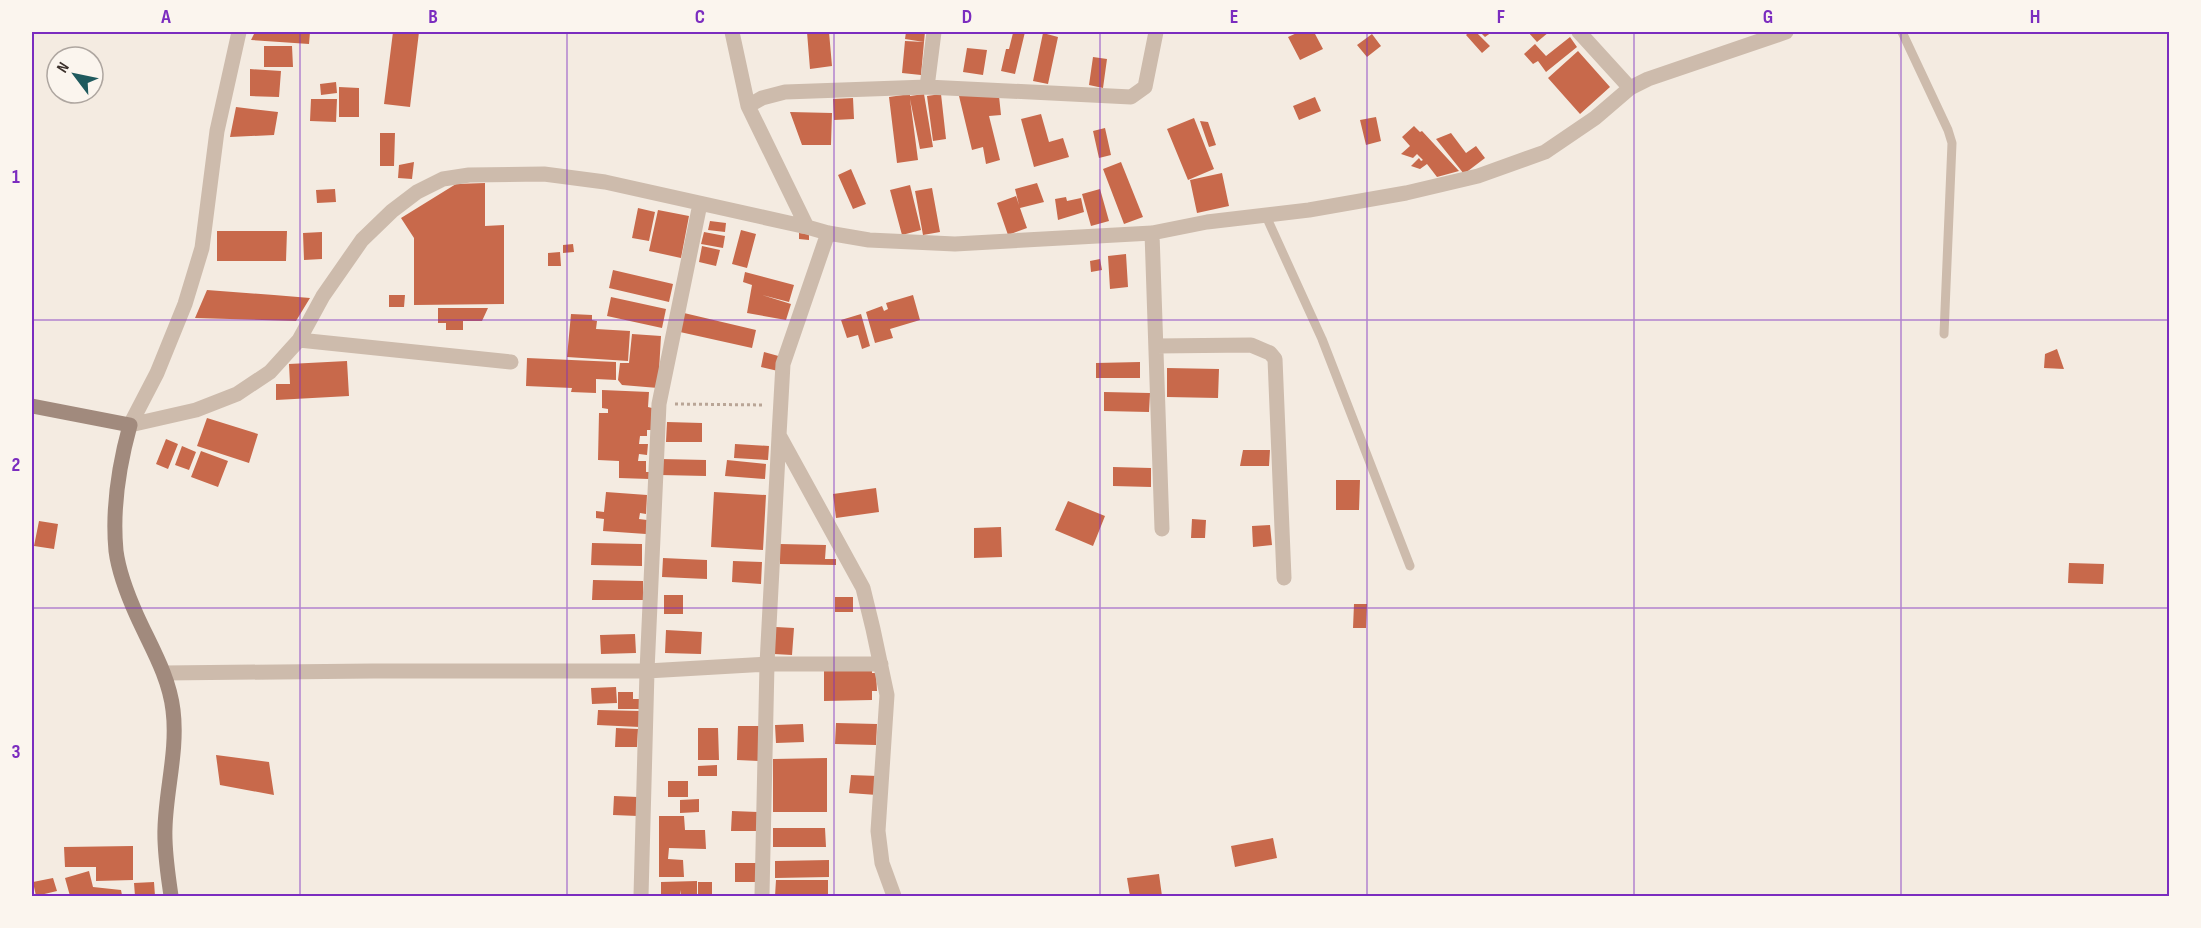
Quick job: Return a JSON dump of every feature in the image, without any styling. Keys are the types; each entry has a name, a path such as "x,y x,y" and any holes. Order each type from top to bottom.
{"street":[{"path":"171,897 166,864 165,828 174,732 173,709 164,673 124,586 116,552 117,496 121,456 130,425 157,373 186,304 202,248 217,130 239,32"},
{"path":"732,32 748,106 807,227"},
{"path":"927,87 934,32"},
{"path":"748,106 762,98 785,92 927,87 1131,97 1145,87 1155,32"},
{"path":"1579,32 1630,87"},
{"path":"32,406 130,425 196,410 237,394 270,372 299,340 323,297 362,240 392,211 417,192 443,179 469,175 544,174 605,182 828,233 869,240 955,244 1152,233 1207,222 1309,210 1406,193 1478,176 1545,152 1595,118 1630,87 1786,32"},
{"path":"642,897 647,672 658,404 700,204"},
{"path":"762,895 767,664 783,364 828,233"},
{"path":"1152,233 1162,529"},
{"path":"299,340 511,362"},
{"path":"1156,346 1251,345 1270,353 1275,359 1284,578"},
{"path":"779,435 863,588 887,695 878,831 882,863 894,897"},
{"path":"164,673 647,672 767,664 880,664"}],"lane":[{"path":"1902,32 1952,143 1944,333"},
{"path":"1265,214 1322,339 1410,566"}],"path":[{"path":"658,404 780,405"}],"building":[{"path":"255,32 310,32 309,44 251,40"},
{"path":"393,32 419,32 410,107 384,104"},
{"path":"807,32 829,32 832,66 810,69"},
{"path":"906,32 925,32 924,42 905,39"},
{"path":"1025,32 1015,74 1001,71 1006,49 1009,49 1013,33"},
{"path":"1299,32 1314,32 1323,49 1300,60 1288,37"},
{"path":"1469,32 1476,32 1490,46 1482,53 1466,35"},
{"path":"1480,32 1492,32 1485,37"},
{"path":"1528,32 1549,32 1537,42"},
{"path":"1043,33 1058,37 1048,84 1033,81"},
{"path":"1372,34 1381,46 1367,57 1357,45"},
{"path":"1570,37 1577,47 1546,72 1538,61 1533,64 1524,54 1535,44 1546,56"},
{"path":"905,41 924,42 921,75 902,73"},
{"path":"264,46 292,46 293,67 264,67"},
{"path":"967,48 987,50 983,75 963,72"},
{"path":"1578,51 1610,87 1580,114 1548,78"},
{"path":"1093,57 1107,59 1103,88 1089,85"},
{"path":"250,69 281,71 279,97 250,96"},
{"path":"336,82 337,93 321,95 320,84"},
{"path":"339,87 359,88 359,117 339,117"},
{"path":"910,94 910,96 924,94 933,147 920,149 910,99 918,160 897,163 889,97"},
{"path":"941,94 946,139 933,141 927,96"},
{"path":"959,96 999,96 1001,115 989,116 1000,160 986,164 983,147 972,150"},
{"path":"1315,97 1321,111 1299,120 1293,106"},
{"path":"853,98 854,119 834,120 833,99"},
{"path":"311,99 337,99 336,122 310,121"},
{"path":"236,107 278,112 274,135 230,137"},
{"path":"790,112 832,113 831,145 802,145"},
{"path":"1041,114 1049,142 1063,138 1069,157 1034,167 1021,119"},
{"path":"1376,117 1381,141 1366,145 1360,120"},
{"path":"1194,118 1214,169 1188,180 1167,129"},
{"path":"1200,121 1208,122 1216,145 1209,147"},
{"path":"1414,126 1420,132 1422,131 1459,171 1437,177 1427,164 1420,169 1411,166 1419,158 1423,160 1417,154 1413,158 1401,154 1410,146 1402,137"},
{"path":"1105,128 1111,155 1099,158 1093,131"},
{"path":"380,133 395,133 394,166 380,166"},
{"path":"1451,133 1466,153 1476,146 1485,158 1464,174 1436,139"},
{"path":"414,162 412,179 398,178 399,165"},
{"path":"1121,162 1143,217 1124,224 1103,169"},
{"path":"851,169 866,204 853,209 838,175"},
{"path":"1222,173 1229,206 1197,213 1190,180"},
{"path":"485,183 485,226 504,225 504,304 414,305 414,238 401,218 456,184"},
{"path":"1037,183 1044,202 1020,208 1027,228 1008,235 997,203 1016,196 1019,205 1015,189"},
{"path":"910,185 921,230 902,235 890,190"},
{"path":"932,188 940,232 923,235 915,191"},
{"path":"335,189 336,202 317,203 316,190"},
{"path":"1100,189 1109,221 1091,226 1082,194"},
{"path":"1066,197 1067,201 1081,198 1084,212 1058,220 1055,199"},
{"path":"638,208 655,212 649,241 632,238"},
{"path":"658,210 689,216 681,258 649,251"},
{"path":"710,221 726,223 725,232 708,230"},
{"path":"741,230 756,234 747,268 732,264"},
{"path":"217,231 287,231 286,261 217,261"},
{"path":"322,232 322,259 304,260 303,233"},
{"path":"704,232 725,236 723,248 701,244"},
{"path":"799,233 809,234 809,240 799,239"},
{"path":"573,244 574,252 563,253 563,245"},
{"path":"702,246 720,250 716,266 699,262"},
{"path":"560,252 561,266 548,266 548,253"},
{"path":"1126,254 1128,287 1110,289 1108,256"},
{"path":"1100,259 1102,270 1091,272 1090,261"},
{"path":"613,270 673,284 669,302 609,288"},
{"path":"745,272 794,285 789,302 762,295 791,304 786,320 747,313 752,285 743,282"},
{"path":"207,290 310,298 296,321 195,318"},
{"path":"389,295 405,295 404,307 389,307"},
{"path":"913,295 920,320 890,329 893,338 875,343 866,312 882,306 884,311 888,309 886,303"},
{"path":"611,297 666,309 662,328 607,316"},
{"path":"438,308 488,308 482,321 463,321 463,330 446,330 446,323 438,323"},
{"path":"684,313 756,330 752,348 680,332"},
{"path":"571,314 592,315 592,320 597,321 596,329 630,331 628,361 567,357"},
{"path":"861,314 870,346 862,349 858,335 847,338 841,320"},
{"path":"632,334 661,336 658,388 622,385 618,380 620,363 629,363"},
{"path":"2057,349 2064,369 2044,368 2045,354"},
{"path":"764,352 782,357 778,371 761,367"},
{"path":"527,358 616,362 616,380 596,379 596,393 571,392 572,388 526,386"},
{"path":"347,361 349,396 276,400 276,384 290,384 289,364"},
{"path":"1140,362 1140,378 1096,378 1096,363"},
{"path":"1167,368 1219,369 1218,398 1167,397"},
{"path":"602,390 649,392 648,407 652,408 651,430 647,430 647,436 640,436 639,444 648,444 647,455 639,454 638,461 646,461 646,472 650,472 649,479 619,478 619,461 598,460 599,413 608,413 608,409 602,408"},
{"path":"1104,392 1150,393 1149,412 1104,411"},
{"path":"207,418 258,434 249,463 197,446"},
{"path":"667,422 702,423 702,442 666,442"},
{"path":"166,439 178,444 168,469 156,464"},
{"path":"735,444 769,446 768,460 734,458"},
{"path":"182,446 196,452 189,470 175,465"},
{"path":"1243,450 1270,450 1269,466 1240,466"},
{"path":"201,451 228,461 218,487 191,477"},
{"path":"660,459 706,460 706,476 660,475"},
{"path":"727,460 766,464 765,479 725,476"},
{"path":"1113,467 1151,468 1151,487 1113,486"},
{"path":"1336,480 1360,480 1359,510 1336,510"},
{"path":"876,488 879,512 836,518 833,494"},
{"path":"606,492 647,495 646,514 640,513 639,519 647,520 646,534 603,531 604,519 596,518 596,511 604,512"},
{"path":"714,492 766,495 763,550 711,547"},
{"path":"1068,501 1105,516 1093,546 1055,530"},
{"path":"1192,519 1206,520 1205,538 1191,538"},
{"path":"39,521 58,524 54,549 34,546"},
{"path":"1270,525 1272,545 1253,547 1252,526"},
{"path":"1001,527 1002,557 974,558 974,528"},
{"path":"592,543 642,544 642,566 591,565"},
{"path":"780,544 826,545 825,559 836,559 836,565 780,564"},
{"path":"663,558 707,560 707,579 662,577"},
{"path":"733,561 762,562 761,584 732,582"},
{"path":"2069,563 2104,564 2103,584 2068,583"},
{"path":"593,580 643,581 643,600 592,600"},
{"path":"664,595 683,595 683,614 664,614"},
{"path":"835,597 853,597 853,612 835,612"},
{"path":"1354,604 1367,604 1366,628 1353,628"},
{"path":"776,627 794,628 792,655 774,654"},
{"path":"666,630 702,632 701,654 665,653"},
{"path":"635,634 636,653 601,654 600,635"},
{"path":"872,668 872,673 876,673 877,691 872,691 872,700 824,701 824,669"},
{"path":"616,687 617,703 592,704 591,688"},
{"path":"618,692 633,692 633,699 641,699 640,709 618,709"},
{"path":"598,710 640,711 640,727 597,725"},
{"path":"836,723 877,724 876,745 835,744"},
{"path":"803,724 804,742 776,743 775,725"},
{"path":"738,726 759,726 759,761 737,760"},
{"path":"616,728 638,729 637,747 615,747"},
{"path":"698,728 718,728 719,760 698,760"},
{"path":"216,755 269,762 274,795 220,785"},
{"path":"827,758 827,812 773,812 773,759"},
{"path":"717,765 717,776 698,776 698,766"},
{"path":"851,775 878,776 877,795 849,793"},
{"path":"668,781 688,781 688,797 668,797"},
{"path":"614,796 638,797 638,816 613,815"},
{"path":"699,799 699,812 680,813 680,800"},
{"path":"732,811 758,812 758,831 731,831"},
{"path":"659,816 684,816 685,830 705,830 706,849 669,848 668,859 683,860 684,877 659,877"},
{"path":"773,828 825,828 826,847 773,847"},
{"path":"1273,838 1277,858 1235,867 1231,846"},
{"path":"133,846 133,880 96,881 96,867 65,867 64,847"},
{"path":"829,860 829,877 775,878 775,861"},
{"path":"735,863 761,863 760,882 735,882"},
{"path":"89,871 93,887 121,890 122,895 70,896 65,878"},
{"path":"1159,874 1162,896 1130,896 1127,878"},
{"path":"53,878 57,891 36,896 33,882"},
{"path":"776,880 828,880 828,896 775,896"},
{"path":"697,881 697,896 681,896 680,890 680,896 661,896 661,882"},
{"path":"154,882 155,896 135,896 134,883"},
{"path":"698,882 712,882 712,896 698,896"}]}
